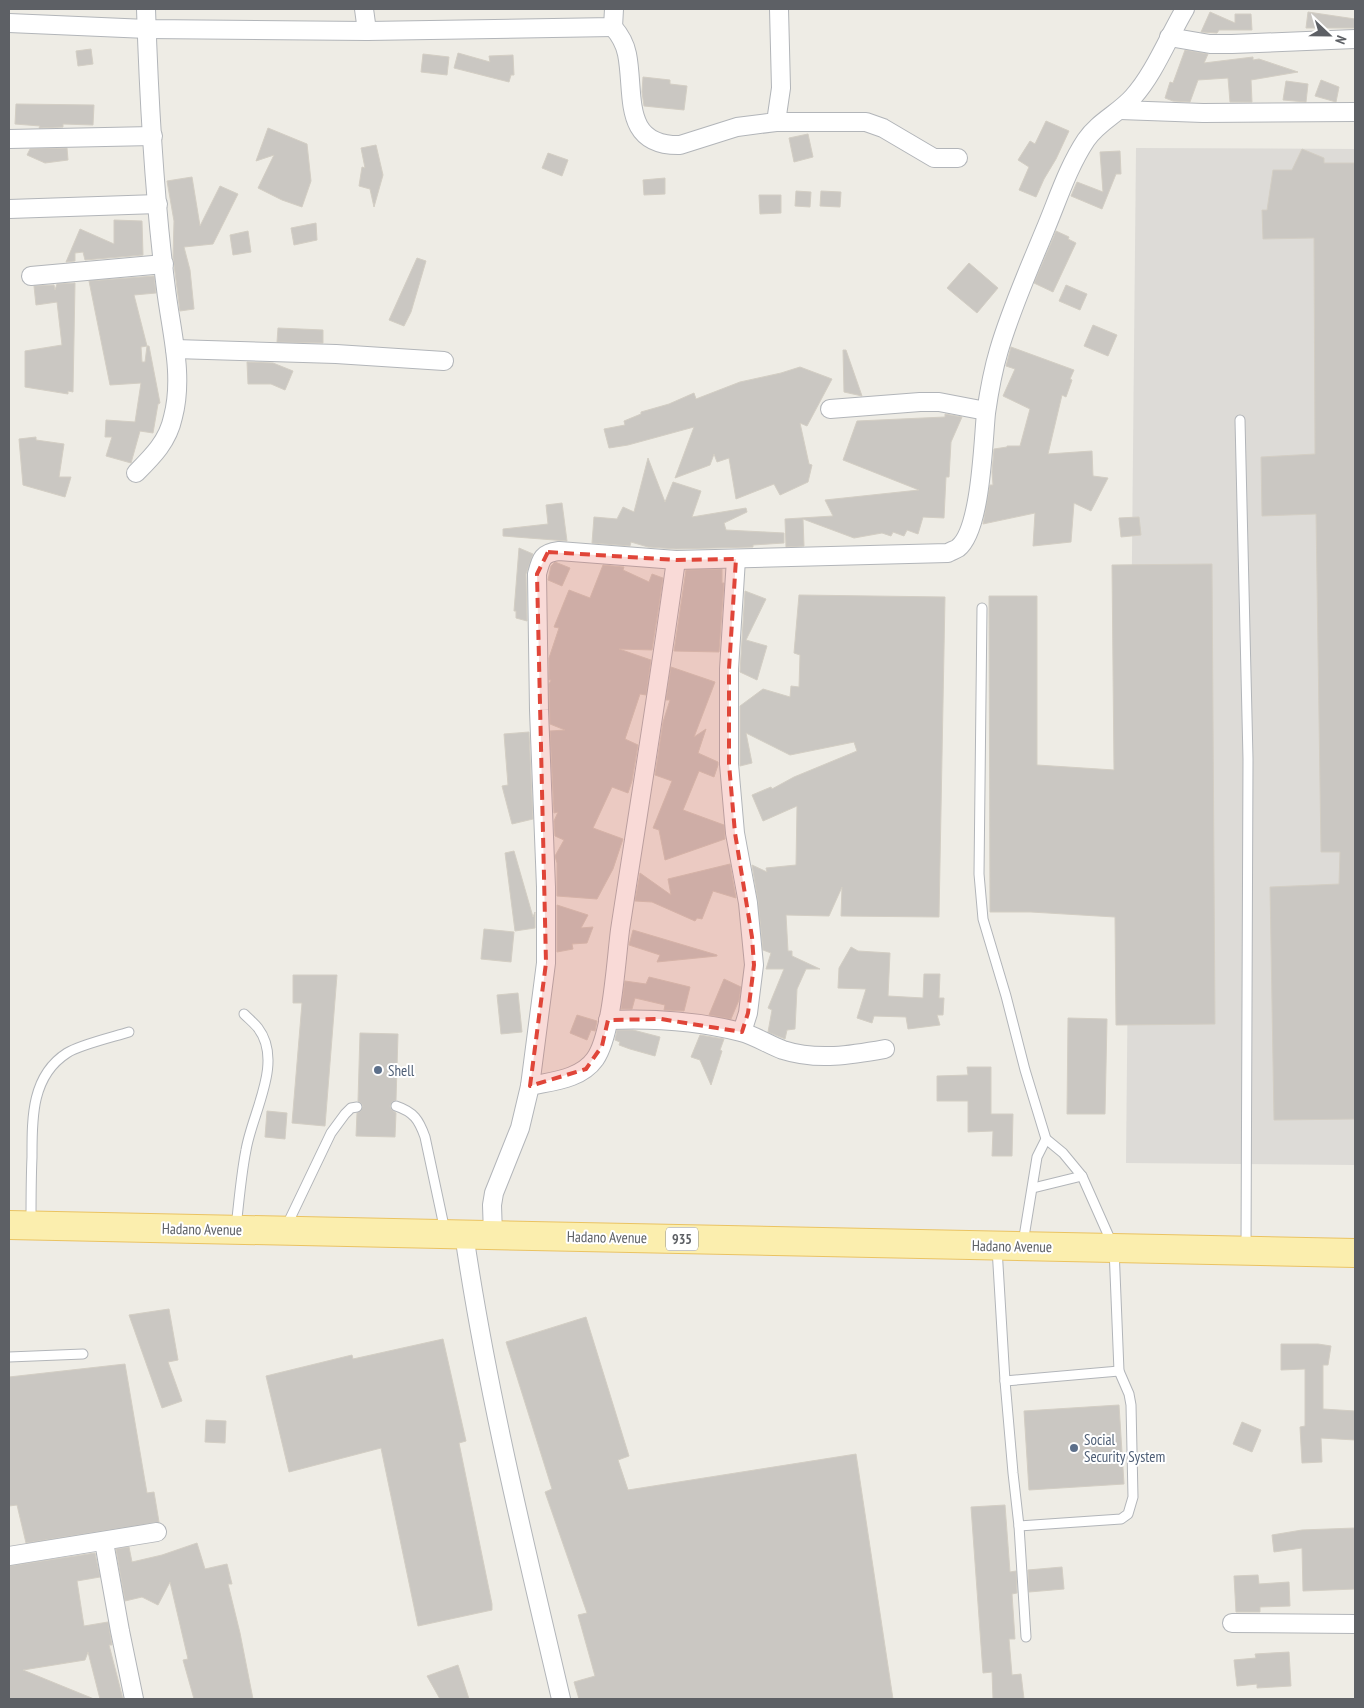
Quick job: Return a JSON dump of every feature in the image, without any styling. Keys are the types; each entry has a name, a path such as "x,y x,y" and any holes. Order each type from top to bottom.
{"main road":[{"name":"Hadano Avenue","path":"20,1225 1355,1253"}],"street":[{"path":"136,473 159,450 168,434 174,416 177,388 175,349 158,204 146,9"},
{"path":"364,9 366,31"},
{"path":"614,9 613,27 620,35 627,54 632,103 638,126 642,133 649,138 671,146 738,127 776,122 866,122 883,128 934,158 958,158"},
{"path":"776,122 781,88 779,9"},
{"path":"493,1235 492,1205 494,1193 520,1128 530,1086 546,963 546,887 539,710 537,574 542,558 548,552 559,551 676,560 948,553 958,549 970,529 978,496 986,411 999,349 1012,311 1070,169 1087,137 1120,110 1142,85 1185,9"},
{"path":"9,23 147,29 366,31 613,27"},
{"path":"1169,37 1194,42 1225,44 1355,39"},
{"path":"1120,110 1203,114 1355,112"},
{"path":"9,139 153,136"},
{"path":"9,209 158,204"},
{"path":"31,276 164,264"},
{"path":"175,349 336,354 444,361"},
{"path":"830,409 939,402 986,411"},
{"path":"736,559 729,669 729,764 735,833 748,903 754,965 750,1005 742,1032"},
{"path":"530,1086 570,1077 586,1069 595,1059 602,1046 608,1020 676,560"},
{"path":"608,1020 661,1019 742,1032 783,1050 800,1054 829,1056 885,1049"},
{"path":"455,1234 474,1308 506,1462 562,1699"},
{"path":"9,1556 157,1532"},
{"path":"104,1542 134,1699"},
{"path":"1232,1623 1355,1624"}],"lane":[{"path":"1240,420 1248,759 1246,1251"},
{"path":"982,608 980,900 988,940 1006,996 1025,1070 1046,1139 1063,1153 1082,1176 1114,1248 1119,1371 1129,1394 1131,1405 1133,1497 1128,1514 1121,1520 1019,1526"},
{"path":"236,1230 246,1149 267,1075 268,1058 262,1034 257,1026 244,1014"},
{"path":"20,1225 32,1118 36,1096 42,1079 53,1063 69,1051 129,1032"},
{"path":"396,1106 406,1109 420,1123 455,1234"},
{"path":"284,1231 331,1133 344,1114 351,1108 357,1107"},
{"path":"1026,1637 1019,1526 1005,1381 1010,1246 1033,1188 1037,1157 1046,1139"},
{"path":"1033,1188 1082,1176"},
{"path":"9,1357 83,1354"},
{"path":"1005,1381 1119,1371"}],"highlighted area":[{"path":"548,552 676,560 736,559 729,669 729,764 735,833 752,937 754,965 748,1013 742,1032 661,1019 608,1020 602,1046 586,1069 530,1086 546,963 537,574"}],"shaded area":[{"path":"1136,148 1355,149 1355,1165 1126,1163"}],"building":[{"path":"1210,12 1235,23 1235,14 1251,14 1252,30 1219,30 1217,33 1201,32"},
{"path":"1308,12 1355,19 1355,28 1306,28"},
{"path":"91,49 93,64 78,66 76,51"},
{"path":"1185,50 1208,54 1204,63 1253,57 1253,60 1259,59 1298,72 1251,80 1252,102 1230,102 1228,78 1198,80 1190,102 1173,101 1165,98 1170,82 1173,83"},
{"path":"458,53 490,62 489,56 513,55 514,75 511,75 509,82 454,68"},
{"path":"423,54 449,57 447,75 421,72"},
{"path":"643,77 670,80 670,84 687,86 684,110 644,106 642,92"},
{"path":"1321,80 1339,87 1336,102 1315,96"},
{"path":"1286,81 1308,84 1306,102 1283,100"},
{"path":"16,104 94,105 93,125 63,124 63,127 39,128 40,126 15,124"},
{"path":"1046,121 1069,131 1036,197 1019,190 1029,167 1018,160 1030,141 1035,144"},
{"path":"268,128 307,144 311,181 302,207 282,200 258,188 274,155 256,161"},
{"path":"808,134 813,157 794,162 789,138"},
{"path":"376,145 383,175 374,207 370,189 359,186 362,167 365,168 361,148"},
{"path":"67,148 68,160 45,163 27,155 30,149"},
{"path":"1302,149 1324,158 1324,163 1355,163 1355,1119 1274,1120 1270,887 1339,884 1340,852 1321,852 1316,514 1262,516 1261,457 1315,454 1314,238 1263,239 1262,210 1267,210 1273,170 1292,170"},
{"path":"1120,151 1121,174 1116,174 1102,209 1071,196 1077,182 1103,192 1100,152"},
{"path":"548,153 568,160 562,176 542,168"},
{"path":"192,177 200,226 220,186 238,194 213,244 184,247 190,270 194,309 180,311 173,257 174,221 167,181"},
{"path":"665,178 665,194 644,195 643,180"},
{"path":"796,191 811,192 810,207 795,206"},
{"path":"821,191 841,192 840,207 820,206"},
{"path":"759,195 781,195 781,213 760,214"},
{"path":"114,220 142,221 143,255 85,260 83,252 75,253 75,261 66,262 80,229 114,244"},
{"path":"316,223 317,240 294,245 291,228"},
{"path":"248,231 251,252 233,255 230,235"},
{"path":"1056,231 1069,237 1068,239 1076,243 1053,292 1034,283"},
{"path":"417,258 426,261 411,312 404,326 389,320"},
{"path":"969,263 998,288 977,313 947,288"},
{"path":"154,276 156,293 134,295 147,346 149,346 160,403 158,404 153,433 140,431 131,463 106,456 112,437 105,437 106,420 135,422 141,383 110,385 89,281","holes":["147,346 145,362 142,362 141,347"]},
{"path":"75,283 73,392 68,391 68,394 25,387 25,351 62,345 57,302 36,305 34,286 54,285 55,290 57,284"},
{"path":"1066,285 1087,294 1080,310 1059,301"},
{"path":"1093,325 1117,335 1108,356 1084,346"},
{"path":"278,328 323,330 323,343 277,342"},
{"path":"1011,347 1074,370 1066,397 1062,395 1048,454 1092,451 1093,476 1108,478 1091,511 1074,503 1071,542 1033,546 1035,513 983,524 990,485 993,485 994,449 1020,446 1030,409 1003,396 1015,369 1006,366"},
{"path":"843,350 846,350 862,396 844,392"},
{"path":"247,362 273,363 293,371 285,390 271,384 248,384"},
{"path":"800,367 832,379 807,426 800,423 809,464 812,465 808,482 780,495 774,484 736,499 729,458 717,462 714,454 710,465 675,478 694,427 628,445 609,448 604,429 625,425 624,421 641,414 641,412 669,404 694,393 696,399 740,382"},
{"path":"945,414 962,417 951,442 949,477 946,477 944,518 923,517 918,534 907,530 904,536 893,532 891,536 882,533 854,538 803,519 804,546 786,547 785,519 833,516 825,500 919,490 843,460 857,421 945,417"},
{"path":"36,437 36,440 64,444 59,477 71,477 65,497 23,485 19,439"},
{"path":"648,458 665,502 673,482 701,491 692,517 746,508 747,512 724,523 726,530 784,533 784,543 753,545 753,547 676,549 648,547 631,542 630,546 592,543 594,517 617,519 623,507 634,512"},
{"path":"562,503 567,541 503,536 503,529 548,524 546,505"},
{"path":"1139,517 1141,535 1121,537 1119,518"},
{"path":"519,548 533,554 526,574 527,621 516,618 516,611 514,611"},
{"path":"555,562 570,568 562,586 548,580 551,566"},
{"path":"1212,564 1215,1024 1116,1025 1115,917 1031,912 990,912 989,596 1037,596 1037,765 1114,770 1112,565"},
{"path":"603,565 624,567 623,570 649,582 652,574 663,578 652,650 619,649 651,660 646,695 640,694 625,739 638,745 628,793 612,787 593,828 623,839 613,869 597,899 557,896 557,863 555,856 564,840 555,836 554,821 558,812 554,813 550,731 565,730 550,724 549,684 551,680 549,680 549,658 559,628 554,627 569,590 590,598"},
{"path":"722,569 722,583 724,583 719,652 674,651 686,570"},
{"path":"745,591 766,599 746,640 767,646 757,680 740,672"},
{"path":"799,595 945,597 939,917 841,916 842,887 829,916 786,915 788,951 792,951 792,956 820,969 806,969 797,989 795,1029 787,1030 785,1039 768,1032 772,1010 768,1008 784,969 766,969 771,953 763,950 752,865 767,872 766,868 796,865 797,806 763,821 752,795 771,787 772,789 794,777 857,751 854,742 790,755 746,733 752,763 740,766 740,706 763,689 790,697 791,686 799,687 800,655 794,653"},
{"path":"671,667 715,682 694,737 706,729 698,753 718,762 718,765 714,777 699,771 683,810 724,825 725,839 665,860 659,830 653,828 672,781 655,775 663,722 670,700 666,700"},
{"path":"529,732 533,819 512,824 502,786 508,785 504,734"},
{"path":"514,851 533,917 535,912 535,928 515,931 505,853"},
{"path":"730,864 736,898 713,891 702,919 697,918 695,921 652,902 635,901 640,873 671,895 668,879"},
{"path":"557,905 588,915 581,928 593,927 587,943 572,944 573,949 557,952"},
{"path":"484,929 514,932 511,962 481,959"},
{"path":"633,930 717,956 657,962 660,955 629,945"},
{"path":"851,947 858,951 890,953 888,996 923,998 924,974 940,974 939,998 944,998 943,1015 937,1015 940,1025 908,1029 906,1017 874,1016 872,1023 857,1018 866,989 838,988 839,968"},
{"path":"293,975 337,975 325,1126 292,1123 302,1003 293,1003"},
{"path":"649,977 690,987 684,1011 664,1010 665,1005 635,998 632,1009 621,1009 625,981 646,984"},
{"path":"724,979 741,987 739,1000 731,1019 709,1015"},
{"path":"518,993 522,1032 501,1034 497,995"},
{"path":"577,1015 597,1021 595,1031 591,1030 587,1040 570,1033"},
{"path":"1068,1018 1107,1019 1105,1114 1067,1114"},
{"path":"617,1030 633,1030 660,1037 655,1056 619,1045 620,1042 615,1040"},
{"name":"Shell","path":"360,1033 398,1034 396,1100 390,1106 396,1113 395,1137 356,1136 357,1113 361,1111 363,1106 358,1101"},
{"path":"700,1035 724,1039 711,1085 700,1060 691,1057"},
{"path":"967,1067 991,1067 991,1114 1013,1114 1012,1156 992,1156 993,1131 968,1132 968,1101 937,1101 937,1076 968,1075"},
{"path":"267,1111 287,1113 285,1139 265,1137"},
{"path":"169,1309 178,1360 168,1362 182,1401 162,1408 129,1315"},
{"path":"586,1317 629,1456 618,1460 628,1490 856,1454 893,1699 579,1699 574,1682 595,1676 578,1615 587,1613 545,1492 552,1489 506,1342"},
{"path":"443,1339 466,1441 459,1443 492,1610 418,1626 381,1448 289,1472 266,1376 352,1355 353,1359"},
{"path":"1281,1344 1331,1346 1328,1365 1323,1365 1323,1409 1355,1411 1355,1440 1321,1438 1322,1462 1302,1463 1300,1427 1305,1426 1305,1369 1281,1370"},
{"path":"125,1364 147,1493 154,1492 159,1522 26,1543 17,1505 9,1506 9,1377"},
{"path":"1119,1405 1124,1484 1029,1490 1024,1411"},
{"path":"206,1420 226,1421 225,1443 205,1442"},
{"path":"1242,1422 1261,1430 1252,1452 1233,1444"},
{"path":"1005,1505 1010,1572 1016,1571 1017,1593 1012,1594 1015,1639 1009,1639 1012,1675 1021,1674 1024,1699 993,1699 992,1672 983,1673 971,1507"},
{"path":"1355,1528 1355,1589 1303,1591 1302,1548 1274,1552 1272,1535 1302,1530"},
{"path":"197,1543 205,1569 227,1564 232,1584 228,1584 253,1699 194,1699 183,1660 188,1659 170,1582 158,1605 142,1597 125,1601 116,1549 129,1547 132,1562 162,1555"},
{"path":"95,1553 100,1577 77,1581 84,1626 108,1622 112,1645 109,1645 123,1699 100,1699 88,1652 85,1660 23,1670 94,1699 9,1699 9,1566"},
{"path":"1062,1567 1064,1589 1029,1592 1028,1570"},
{"path":"1258,1575 1259,1584 1289,1582 1290,1606 1260,1607 1260,1612 1236,1612 1234,1576"},
{"path":"1289,1652 1291,1686 1257,1688 1257,1684 1237,1686 1234,1660 1256,1658 1255,1654"},
{"path":"458,1665 469,1699 440,1699 427,1676"}],"place":[{"name":"Shell","path":"378,1070"},
{"name":"Social Security System","path":"1074,1448"}]}
